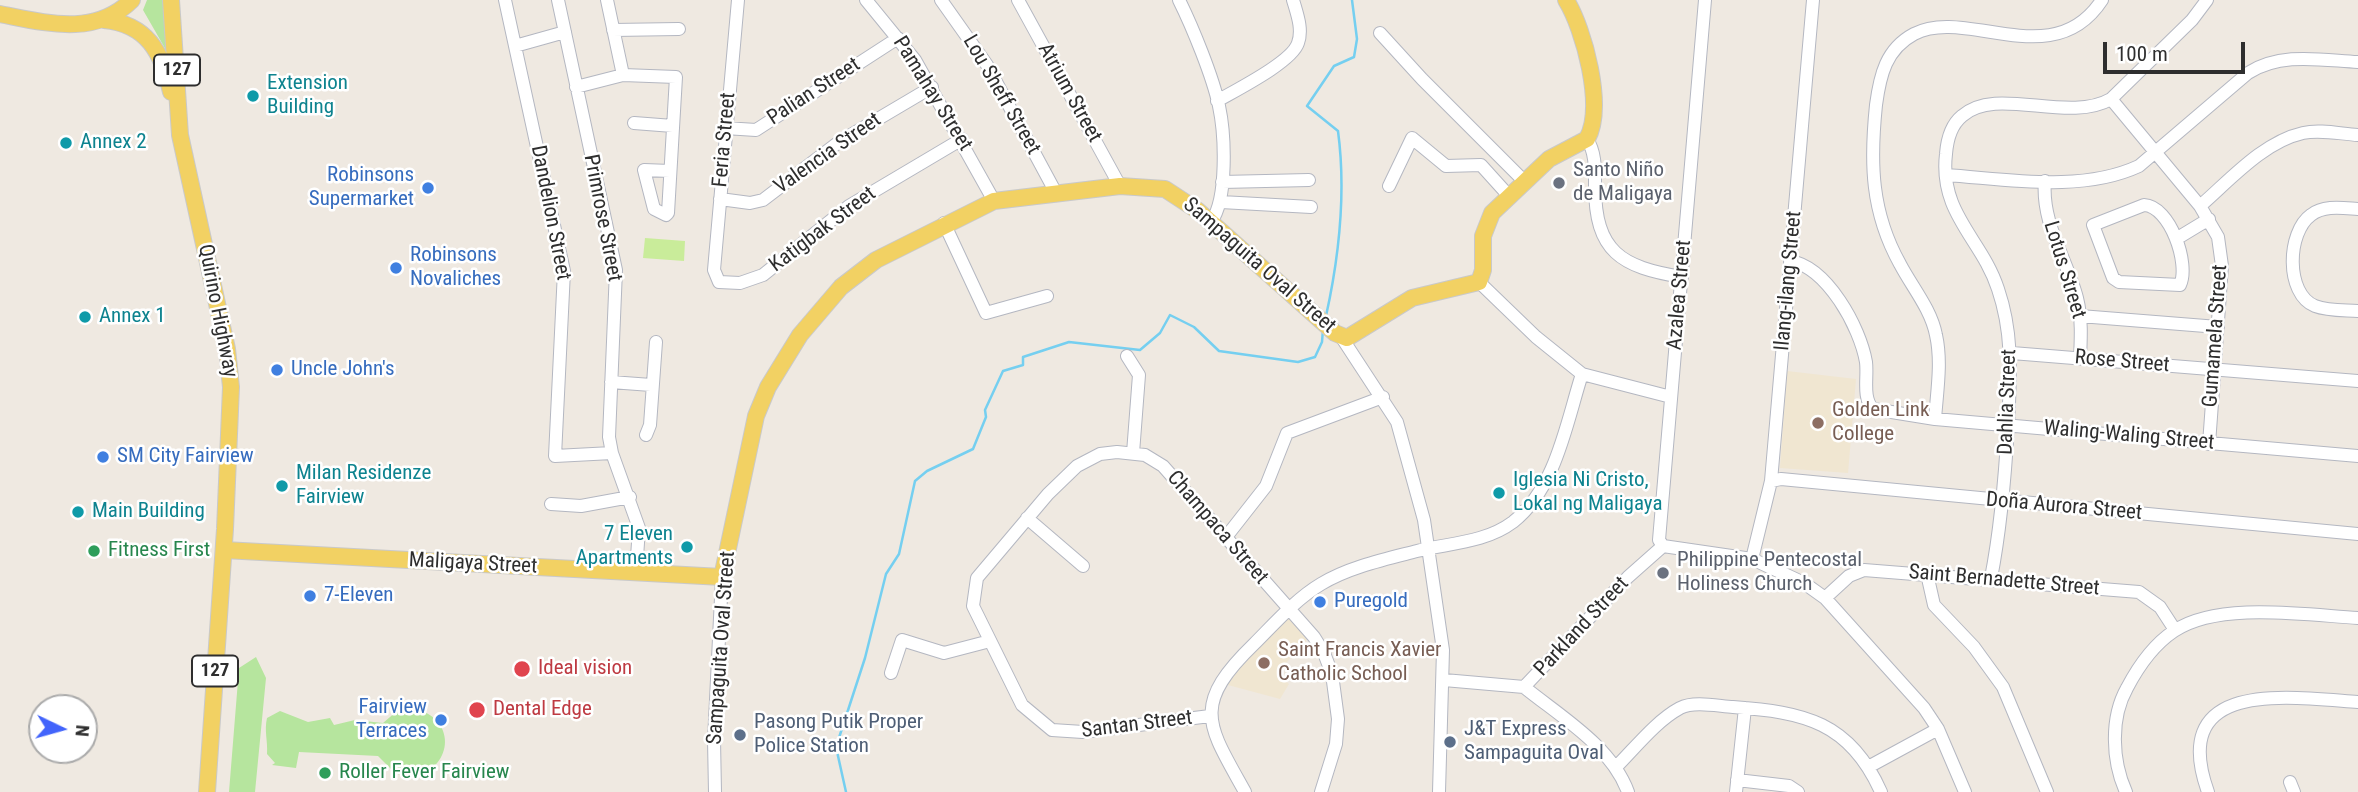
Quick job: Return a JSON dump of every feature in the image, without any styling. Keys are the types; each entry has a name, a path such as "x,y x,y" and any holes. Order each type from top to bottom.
{"main road":[{"path":"104,20 132,0"},
{"name":"Quirino Highway","path":"171,0 180,135 230,367 232,407 207,792"},
{"path":"1342,338 1355,334 1412,298 1479,282 1483,276 1485,227 1492,213 1549,159 1587,139 1591,125 1590,71 1581,36 1566,0"},
{"path":"0,14 68,25 104,20 136,28 156,48 166,73 180,135"},
{"name":"Sampaguita Oval Street","path":"722,577 753,426 768,387 786,355 819,311 853,276 876,260 993,197 1120,186 1165,189 1212,222 1342,338"},
{"name":"Maligaya Street","path":"224,550 722,577"}],"street":[{"name":"Dandelion Street","path":"505,0 564,271 555,456 612,453"},
{"name":"Primrose Street","path":"558,0 616,270 608,422 612,453 636,518 631,527 631,572"},
{"path":"607,0 623,75"},
{"name":"Feria Street","path":"716,280 725,128 738,0"},
{"name":"Pamahay Street","path":"866,0 898,37 932,87 993,197"},
{"name":"Lou Sheff Street","path":"942,0 987,65 1056,192"},
{"name":"Atrium Street","path":"1018,0 1120,186"},
{"path":"1179,0 1217,101 1222,182 1221,202 1212,222"},
{"path":"1217,101 1284,60 1295,49 1300,30 1293,0"},
{"name":"Azalea Street","path":"1663,546 1659,540 1705,0"},
{"name":"Ilang-ilang Street","path":"1752,559 1771,481 1812,0"},
{"path":"1934,419 1939,368 1936,335 1926,307 1892,250 1873,190 1871,158 1884,65 1906,38 1921,30 1944,29 2033,37 2049,35 2066,30 2086,18 2102,0"},
{"name":"Dahlia Street","path":"1991,578 2004,502 2012,353 1997,285 1952,207 1946,175 1946,150 1951,134 1961,116 1972,109 2008,105 2087,109 2110,99 2192,20 2207,0"},
{"path":"613,30 679,29"},
{"path":"515,46 565,32"},
{"path":"1380,33 1524,181"},
{"name":"Palian Street","path":"725,128 756,130 898,37"},
{"path":"1946,175 2045,181 2117,174 2139,166 2263,63 2280,59 2358,62"},
{"path":"576,87 623,75 677,77 670,171"},
{"name":"Valencia Street","path":"720,199 750,203 763,200 839,142 932,87"},
{"name":"Gumamela Street","path":"2110,99 2210,219 2221,252 2209,444"},
{"path":"634,124 673,126"},
{"path":"2200,206 2266,150 2288,139 2303,133 2358,135"},
{"path":"1389,186 1412,138 1446,166 1481,164 1509,196"},
{"name":"Katigbak Street","path":"716,280 732,283 763,275 849,206 962,139"},
{"path":"1587,139 1593,153 1595,205 1602,238 1613,252 1637,267 1682,277"},
{"path":"1222,182 1309,180"},
{"name":"Lotus Street","path":"2045,181 2046,214 2074,288 2080,316 2080,358"},
{"path":"1221,202 1311,207"},
{"path":"2151,205 2176,239 2183,264 2180,285 2119,282 2113,278 2093,227 2095,223 2151,205"},
{"path":"2358,209 2323,208 2308,216 2299,231 2294,263 2294,279 2300,294 2314,306 2358,311"},
{"path":"2176,239 2210,219"},
{"path":"944,223 986,313 1047,296"},
{"name":"Waling-Waling Street","path":"1790,261 1805,263 1818,272 1854,327 1866,363 1869,405 1886,413 2358,456"},
{"path":"1479,282 1536,337 1582,374 1671,397"},
{"path":"2080,316 2218,327"},
{"name":"Sampaguita Oval Street","path":"1342,338 1383,397 1406,448 1429,549 1439,611 1444,680 1438,792"},
{"path":"646,435 650,425 656,342"},
{"name":"Rose Street","path":"2012,353 2358,381"},
{"path":"1127,356 1139,375 1133,453"},
{"path":"1245,792 1218,747 1210,716 1221,686 1239,659 1289,609 1321,584 1429,549 1495,533 1513,522 1533,501 1553,462 1582,374"},
{"path":"611,382 651,385"},
{"path":"1226,537 1244,518 1266,486 1287,433 1383,397"},
{"name":"Champaca Street","path":"990,641 973,606 973,591 977,578 1027,518 1077,466 1100,454 1144,455 1163,466 1289,609 1324,653 1337,696 1336,744 1321,792"},
{"name":"Doña Aurora Street","path":"1771,481 1782,479 2358,534"},
{"path":"551,503 581,506 630,497"},
{"path":"1027,518 1083,566"},
{"path":"1663,546 1752,559 1804,583 1825,598 1906,685 1938,729 1965,792"},
{"name":"Parkland Street","path":"1444,680 1524,687 1628,577 1663,546"},
{"name":"Saint Bernadette Street","path":"1825,598 1849,576 1864,570 1991,578 2139,593 2160,607 2175,630"},
{"path":"1927,574 1934,605 1974,647 2003,687 2047,792"},
{"name":"Sampaguita Oval Street","path":"715,792 714,733 722,577"},
{"path":"2126,792 2115,750 2116,720 2123,695 2137,670 2175,630 2203,619 2233,614 2358,618"},
{"path":"891,673 902,640 944,653 990,641"},
{"name":"Santan Street","path":"990,641 1022,705 1052,730 1083,733 1210,716"},
{"path":"1524,687 1600,749 1616,767 1628,792"},
{"path":"2208,792 2200,770 2200,746 2207,724 2224,706 2240,700 2265,697 2358,702"},
{"path":"1616,767 1679,709 1690,705 1789,712 1810,718 1852,745 1870,766 1881,792"},
{"path":"1745,708 1737,786 1789,786 1798,792"},
{"path":"1870,766 1938,729"}],"shaded area":[{"name":"Golden Link College","path":"1787,371 1856,379 1848,473 1780,468"},
{"name":"Saint Francis Xavier Catholic School","path":"1290,610 1312,634 1277,673 1289,684 1280,699 1228,685 1247,652"}],"green space":[{"path":"147,0 168,0 170,57 143,10"},
{"path":"645,238 685,241 684,261 643,258"},
{"path":"256,657 266,678 255,792 229,792 239,668"},
{"path":"407,708 433,717 445,736 441,758 420,776 396,774 378,756 299,752 296,768 272,765 275,763 267,754 267,718 280,711 308,722 330,718 334,725 355,720 383,723 397,711"}],"waterway":[{"path":"1326,316 1340,224 1338,131 1307,106 1334,66 1354,57 1357,39 1352,0"},
{"path":"846,792 836,747 865,658 886,574 899,554 915,481 927,471 973,449 986,417 985,410 1003,371 1023,365 1023,357 1069,342 1140,350 1160,333 1170,315 1194,327 1219,351 1298,362 1315,357 1322,342 1323,329"}],"place":[{"name":"Extension Building","path":"253,96"},
{"name":"Annex 2","path":"66,143"},
{"name":"Santo Niño de Maligaya","path":"1559,183"},
{"name":"Robinsons Supermarket","path":"428,188"},
{"name":"Robinsons Novaliches","path":"396,268"},
{"name":"Annex 1","path":"85,317"},
{"name":"Uncle John's","path":"277,370"},
{"name":"Golden Link College","path":"1818,423"},
{"name":"SM City Fairview","path":"103,457"},
{"name":"Milan Residenze Fairview","path":"282,486"},
{"name":"Iglesia Ni Cristo, Lokal ng Maligaya","path":"1499,493"},
{"name":"Main Building","path":"78,512"},
{"name":"7 Eleven Apartments","path":"687,547"},
{"name":"Fitness First","path":"94,551"},
{"name":"Philippine Pentecostal Holiness Church","path":"1663,573"},
{"name":"7-Eleven","path":"310,596"},
{"name":"Puregold","path":"1320,602"},
{"name":"Saint Francis Xavier Catholic School","path":"1264,663"},
{"name":"Ideal vision","path":"522,669"},
{"name":"Dental Edge","path":"477,710"},
{"name":"Fairview Terraces","path":"441,720"},
{"name":"Pasong Putik Proper Police Station","path":"740,735"},
{"name":"J&T Express Sampaguita Oval","path":"1450,742"},
{"name":"Roller Fever Fairview","path":"325,773"}]}
